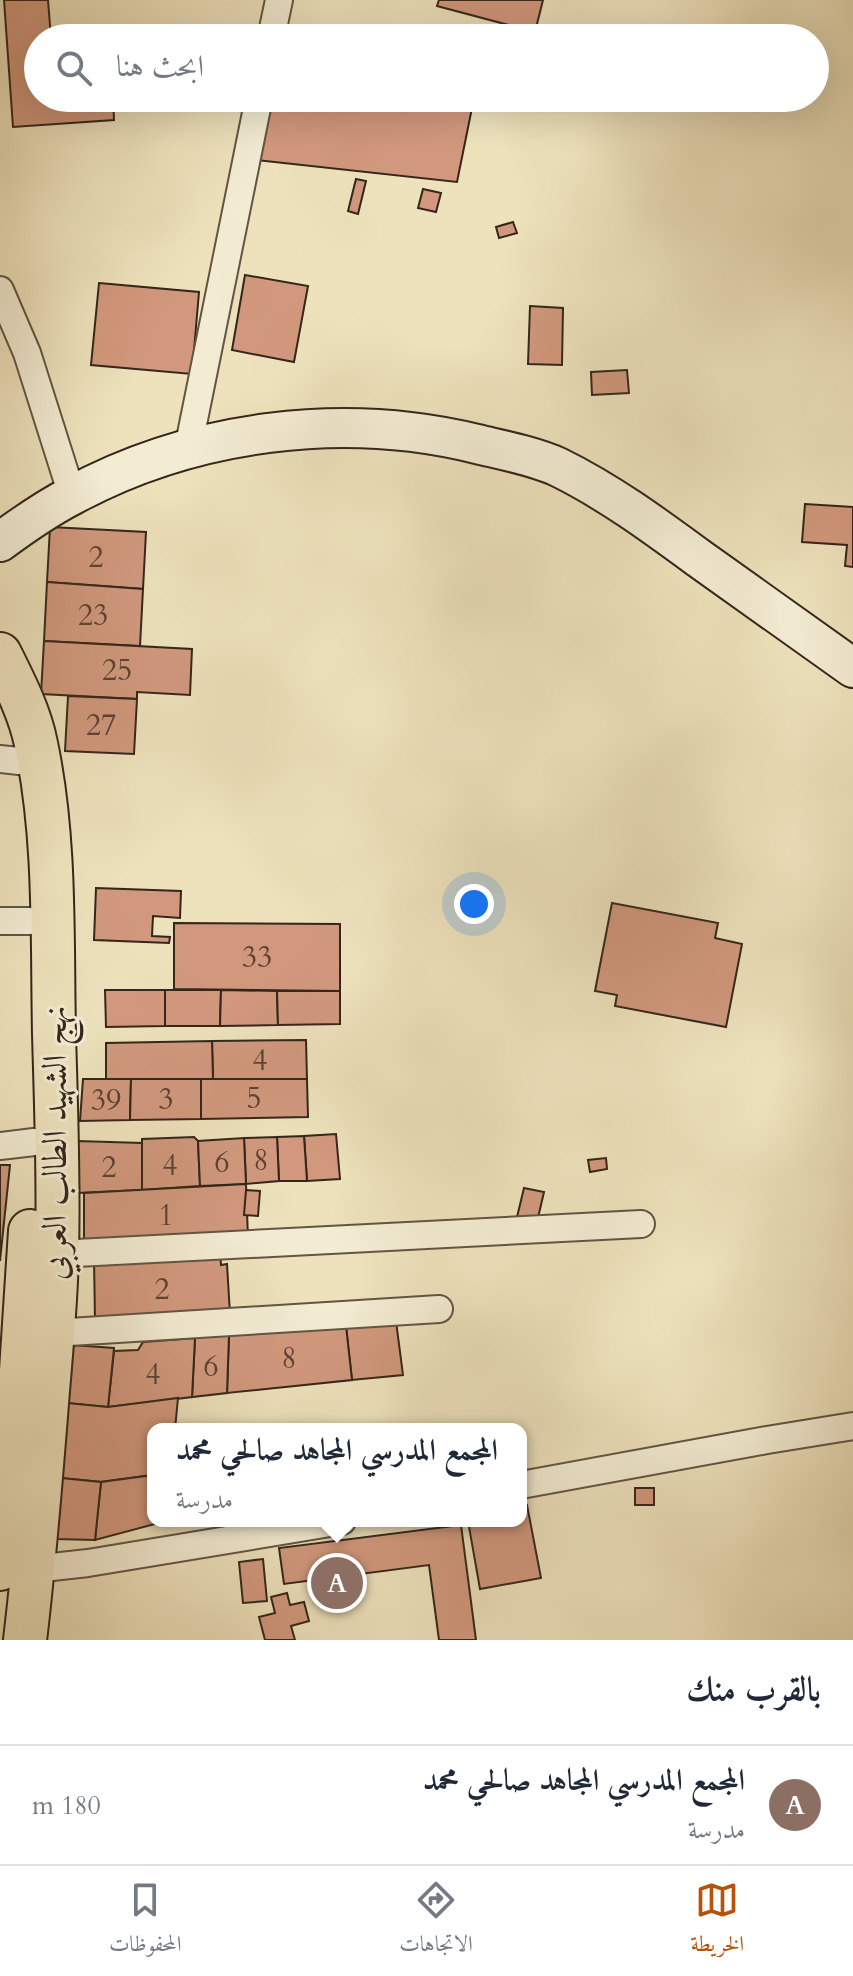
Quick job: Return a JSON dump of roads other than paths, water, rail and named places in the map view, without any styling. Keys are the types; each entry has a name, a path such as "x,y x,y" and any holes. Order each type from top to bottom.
{"main road":[{"path":"0,542 72,495 134,467 188,449 249,435 322,429 391,430 443,436 556,466 630,508 853,668"},
{"name":"نهج الشهيد الطالب العربي","path":"0,654 36,742 53,880 57,1130 57,1254 53,1333 17,1569"},
{"name":"نهج الشهيد الطالب العربي","path":"0,712 8,727 9,760 24,790 15,921 17,1144 29,1254 10,1374 7,1464 25,1640"}],"street":[{"path":"274,24 279,0"},
{"path":"188,449 256,112"},
{"path":"0,290 27,353 72,495"},
{"path":"57,1254 641,1224"},
{"path":"53,1333 439,1309"},
{"path":"527,1484 853,1426"},
{"path":"17,1569 88,1563 306,1527"}],"place":[{"name":"المجمع المدرسي المجاهد صالحي محمد","path":"337,1583"}]}
